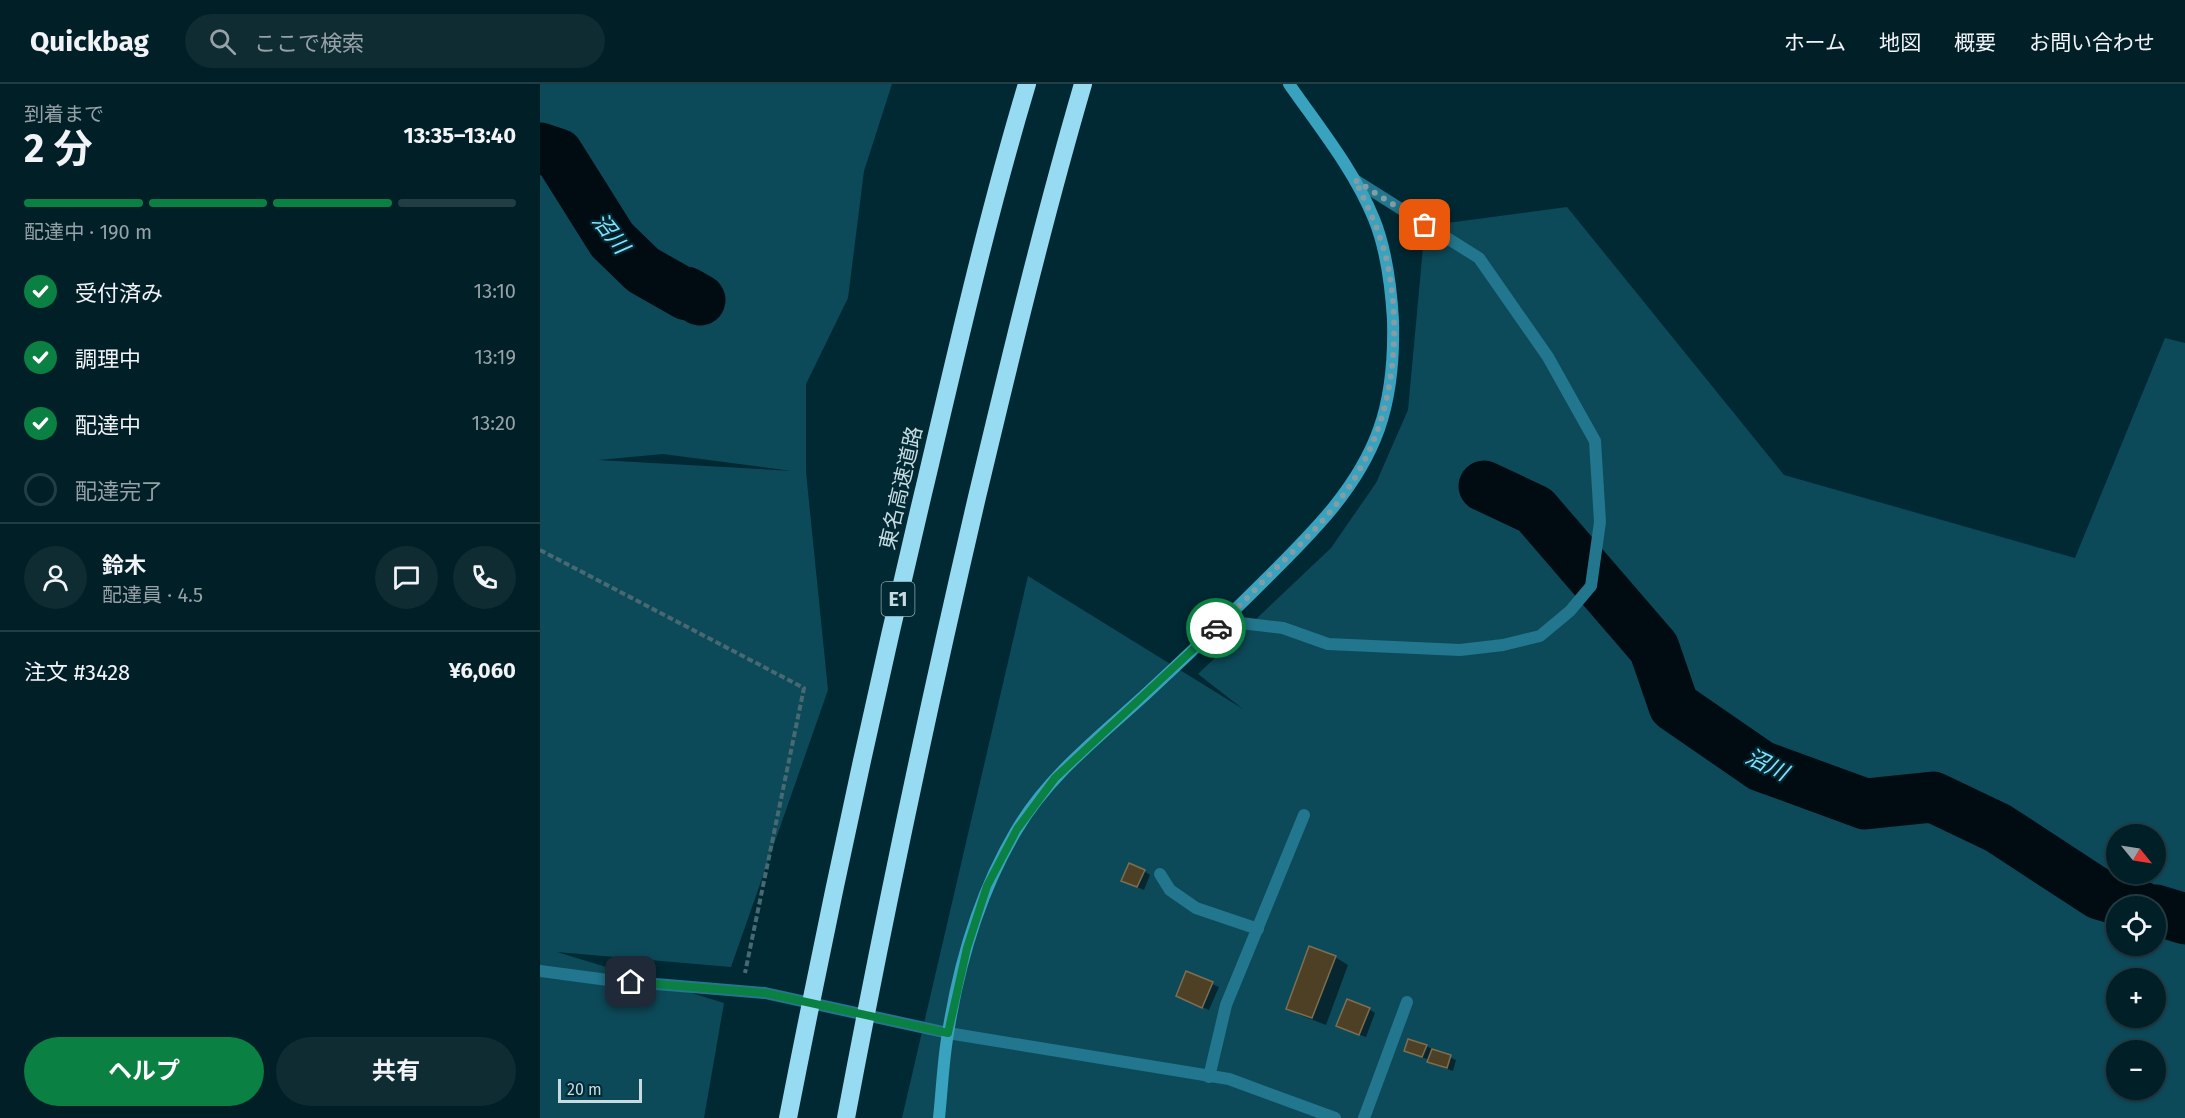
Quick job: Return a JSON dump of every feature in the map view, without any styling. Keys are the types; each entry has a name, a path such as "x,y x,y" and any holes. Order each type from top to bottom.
{"highway":[{"name":"東名高速道路","path":"788,1118 886,646 999,177 1027,84"},
{"path":"846,1118 940,654 1052,189 1083,84"}],"street":[{"path":"939,1118 948,1033 967,948 987,886 1017,829 1055,778 1224,621 1334,508 1359,470 1379,429 1389,389 1392,356 1392,298 1386,258 1374,220 1355,180 1289,84"},
{"path":"1224,621 1283,628 1328,644 1460,650 1503,645 1540,636 1570,611 1591,586 1600,522 1595,441 1548,357 1479,258 1355,180"},
{"path":"1209,1077 1226,1005 1304,815"},
{"path":"1160,874 1170,890 1196,908 1258,929"},
{"path":"540,971 608,980 765,993 948,1033 1229,1079 1335,1118"},
{"path":"1364,1118 1407,1002"}],"path":[{"path":"540,550 804,688 741,991"}],"shaded area":[{"path":"540,84 892,84 864,171 848,298 806,384 806,472 828,690 731,967 557,952 724,1003 704,1118 540,1118","holes":["663,454 791,471 598,460"]},
{"path":"1567,207 1784,475 2075,558 2165,338 2185,343 2185,1118 902,1118 1028,576 1243,709 1198,674 1331,548 1376,483 1408,410 1425,226"}],"building":[{"path":"1129,863 1145,870 1137,887 1121,881"},
{"path":"1309,946 1336,956 1312,1018 1286,1009"},
{"path":"1186,971 1213,982 1202,1008 1176,996"},
{"path":"1347,999 1370,1008 1359,1035 1336,1026"},
{"path":"1408,1039 1427,1045 1422,1057 1404,1051"},
{"path":"1432,1049 1451,1055 1447,1068 1427,1062"}],"waterway":[{"name":"沼川","path":"540,148 558,154 612,240 643,270 700,300"},
{"name":"沼川","path":"1484,486 1535,510 1654,648 1674,706 1761,766 1865,804 1933,797 1998,828 2099,894 2106,896"},
{"name":"沼川","path":"2166,913 2185,919"}],"way so far":[{"path":"1216,628 1334,508 1359,470 1379,429 1389,389 1394,345 1392,298 1386,258 1374,220 1355,180 1425,225"}],"route":[{"path":"631,982 765,993 948,1033 967,948 987,886 1017,829 1055,778 1216,628"}]}
